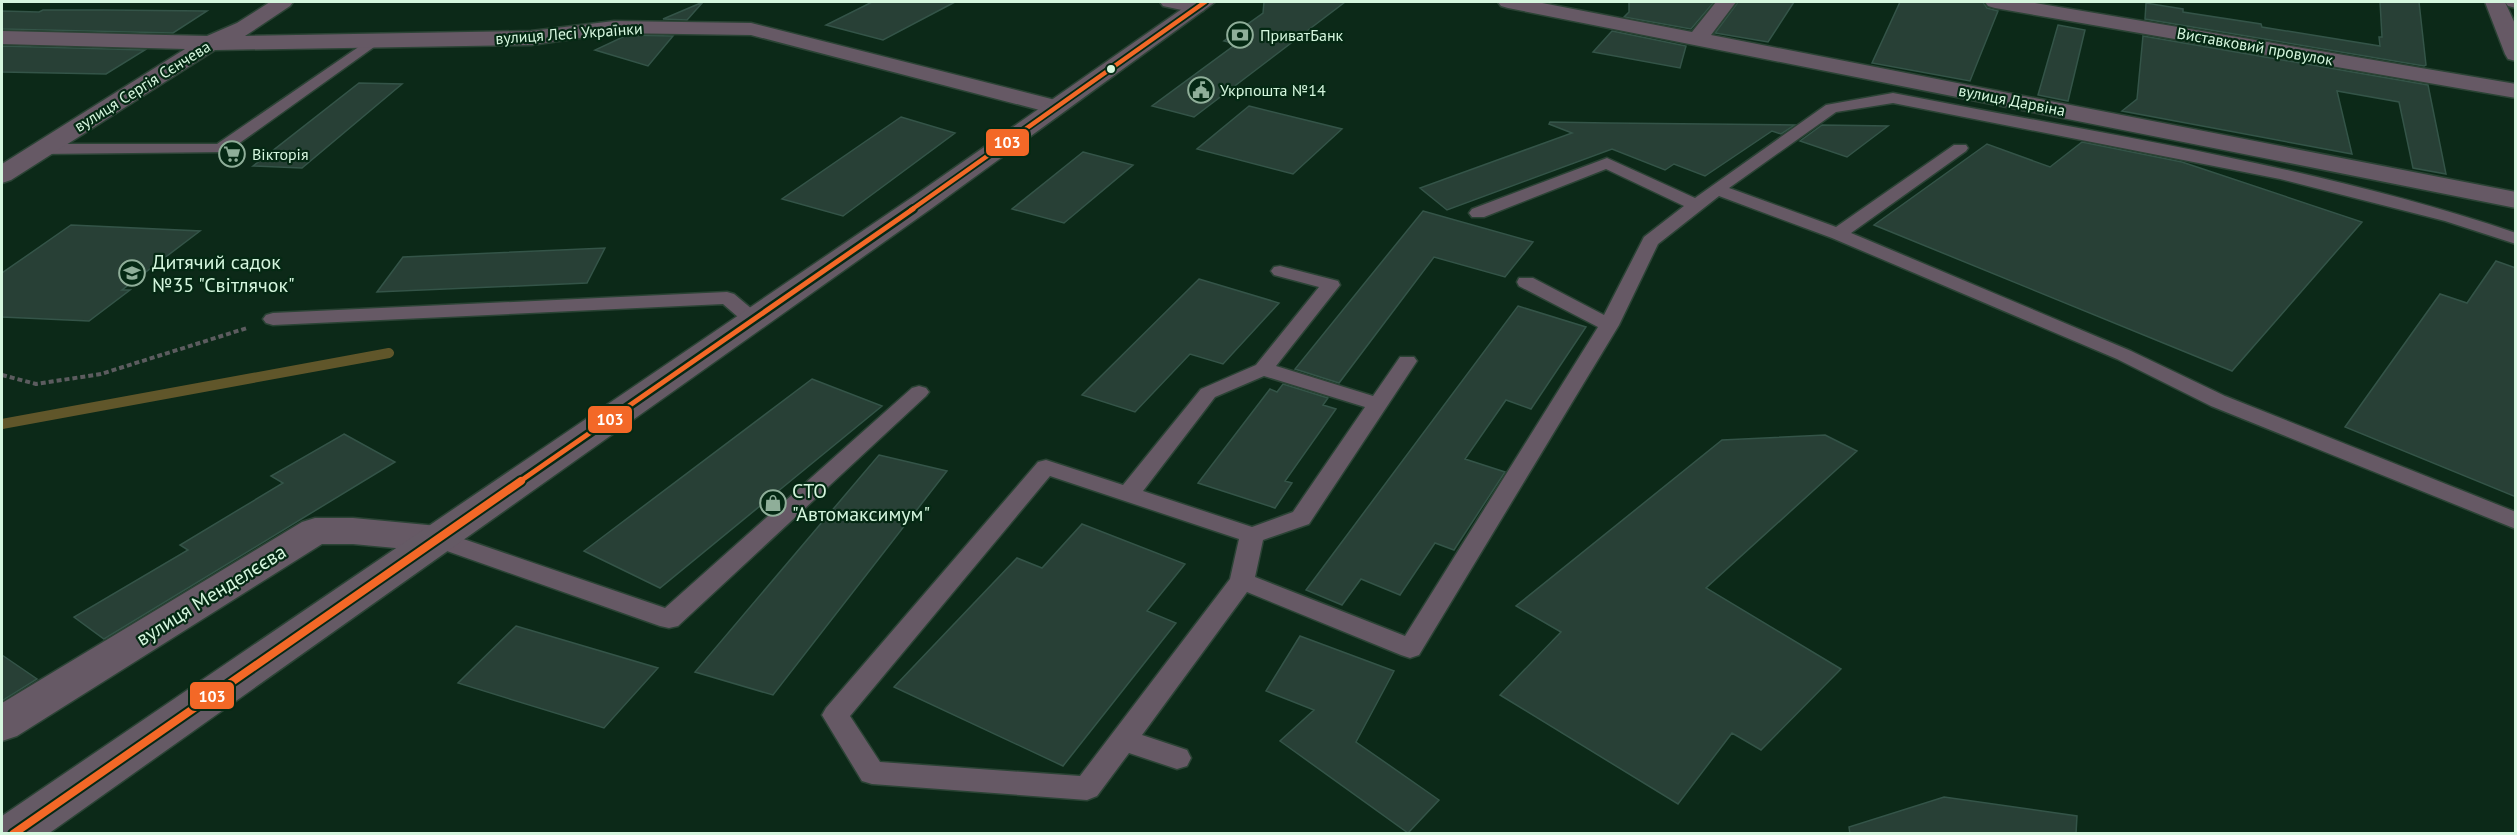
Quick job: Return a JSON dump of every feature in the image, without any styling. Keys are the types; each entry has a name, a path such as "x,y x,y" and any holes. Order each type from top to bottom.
{"main road":[{"path":"12,834 923,202 1055,107 1190,3"}],"street":[{"name":"вулиця Сергія Сєнчева","path":"2,175 210,43 245,28 283,2"},
{"name":"вулиця Дарвіна","path":"1508,2 2516,200"},
{"path":"1698,38 1726,2"},
{"name":"Виставковий провулок","path":"1995,2 2516,91"},
{"path":"2495,2 2511,33 2516,54"},
{"name":"вулиця Лесі Українки","path":"2,37 210,43 531,38 614,27 751,28 1055,107"},
{"name":"вулиця Менделєєва","path":"2,724 315,531 353,531 438,539"}],"lane":[{"path":"40,149 221,149 376,39"},
{"path":"1242,581 1410,648 1609,325 1650,241 1831,108 1893,98 2281,174 2451,217 2516,239"},
{"path":"1838,234 1960,148"},
{"path":"1478,213 1607,164 1696,205"},
{"path":"1718,189 1838,234 2124,355 2218,401 2516,522"},
{"path":"1128,494 1208,393 1263,369 1331,285 1280,271"},
{"path":"1526,282 1609,325"},
{"path":"273,319 727,298 752,319"},
{"path":"1252,535 1242,581 1088,788 872,773 835,715 1046,467 1252,535 1302,518 1407,361"},
{"path":"1263,369 1378,404"},
{"path":"438,539 669,619 919,392"},
{"path":"1123,740 1177,758"}],"path":[{"path":"2,375 36,384 101,374 273,319"}],"building":[{"path":"703,2 687,20 663,19"},
{"path":"872,2 955,2 883,40 826,25"},
{"path":"1264,2 1345,2 1194,117 1152,106 1236,44 1224,41 1263,13"},
{"path":"1629,2 1714,2 1691,29 1624,17 1629,12"},
{"path":"1738,2 1794,2 1768,42 1715,33"},
{"path":"1900,2 1983,2 1987,8 1998,11 1970,81 1872,63"},
{"path":"2380,2 2419,2 2426,65 2145,19 2146,3 2183,9 2183,12 2261,24 2262,27 2380,46 2379,37 2382,37"},
{"path":"43,10 207,11 173,33 2,29 2,11 39,12"},
{"path":"2058,25 2085,30 2068,101 2038,95"},
{"path":"1612,31 1686,46 1680,68 1593,52"},
{"path":"627,35 673,36 648,66 595,50"},
{"path":"2143,36 2428,85 2446,174 2413,168 2399,102 2337,91 2352,154 2122,111 2137,99"},
{"path":"2,46 145,50 106,74 2,72"},
{"path":"359,83 402,84 302,168 253,166"},
{"path":"1249,106 1342,129 1293,174 1197,149"},
{"path":"901,117 955,133 843,216 782,199"},
{"path":"1550,122 1795,125 1781,134 1772,131 1705,176 1674,164 1665,170 1612,149 1447,210 1420,188 1572,133 1549,124"},
{"path":"1822,125 1888,126 1847,157 1800,141"},
{"path":"2082,142 2182,162 2362,222 2232,371 1874,225 1987,144 2050,167"},
{"path":"1083,152 1133,165 1064,223 1012,209"},
{"path":"1423,211 1533,242 1505,277 1434,257 1339,383 1295,369"},
{"path":"71,225 200,231 122,290 130,290 89,321 2,317 2,273"},
{"path":"605,248 587,283 377,292 403,257"},
{"path":"2496,261 2516,268 2516,497 2345,427 2440,294 2467,303"},
{"path":"1199,279 1279,303 1223,364 1190,354 1135,412 1082,395"},
{"path":"1518,306 1586,327 1531,409 1506,400 1465,459 1505,472 1454,550 1435,543 1400,595 1361,579 1342,605 1306,590"},
{"path":"812,379 882,406 660,588 584,551"},
{"path":"1283,384 1328,398 1323,405 1336,409 1285,481 1292,483 1275,508 1198,483 1270,389 1277,392"},
{"path":"344,434 395,462 104,639 74,617 188,550 180,545 283,483 271,476"},
{"path":"1825,435 1857,451 1706,588 1841,669 1761,750 1732,733 1678,804 1500,695 1561,632 1516,606 1722,440"},
{"path":"879,455 947,471 773,695 695,672"},
{"path":"1082,524 1185,564 1147,611 1176,623 1063,766 894,687 1017,558 1042,568"},
{"path":"516,626 658,668 604,728 458,683"},
{"path":"1300,636 1394,671 1356,742 1439,800 1408,833 1280,741 1314,710 1266,691"},
{"path":"2,655 37,679 2,701"},
{"path":"1944,797 2077,816 2076,834 1850,834 1849,827"}],"waterway":[{"path":"2,424 389,353"}],"transit line":[{"name":"103","path":"13,834 923,202 1205,2"}],"place":[{"name":"ПриватБанк","path":"1240,35"},
{"name":"Укрпошта №14","path":"1201,90"},
{"name":"Вікторія","path":"232,154"},
{"name":"Дитячий садок №35 \"Світлячок\"","path":"132,273"},
{"name":"СТО \"Автомаксимум\"","path":"773,503"}]}
